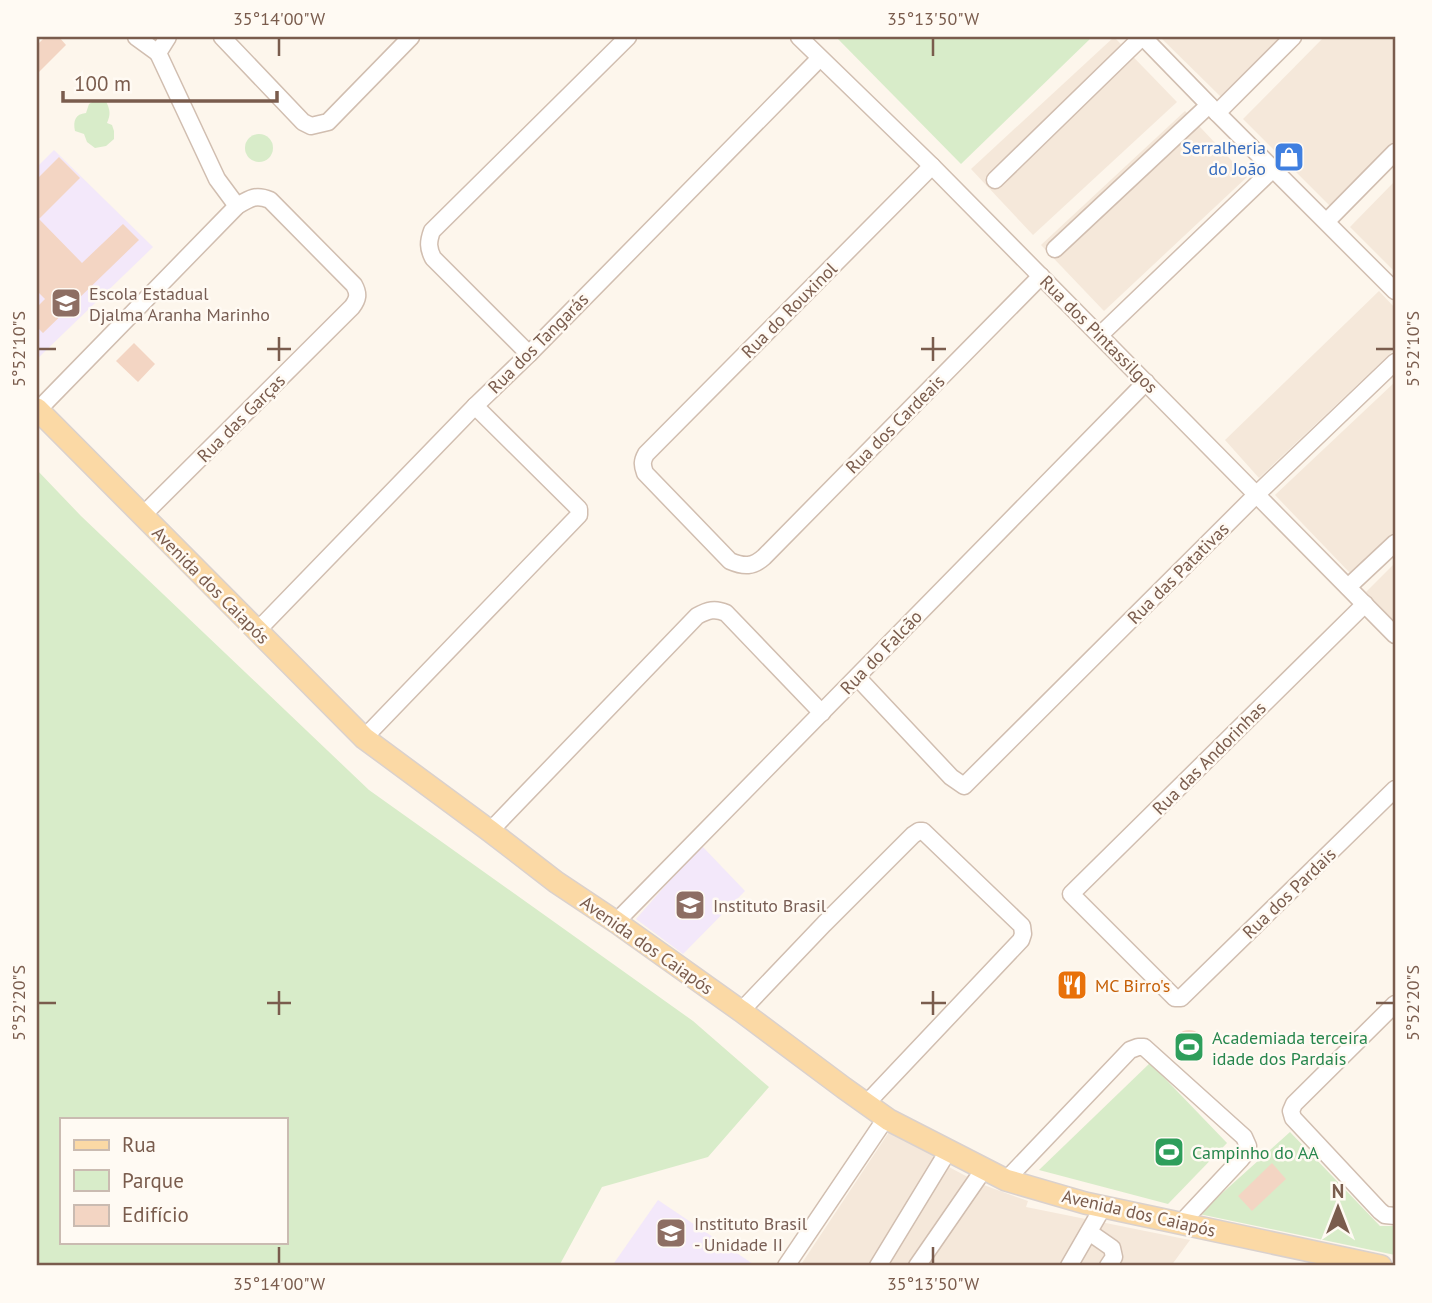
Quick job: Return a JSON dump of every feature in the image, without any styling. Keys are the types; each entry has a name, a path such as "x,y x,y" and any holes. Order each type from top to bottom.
{"main road":[{"name":"Avenida dos Caiapós","path":"37,410 364,738 556,882 741,1011 887,1118 1006,1180 1095,1220 1181,1223 1381,1266"}],"street":[{"path":"37,410 237,206 217,179 158,53 136,37"},
{"path":"158,53 168,37"},
{"path":"222,37 303,122 311,126 328,122 411,37"},
{"path":"529,354 433,258 428,248 432,231 628,37"},
{"name":"Rua dos Pintassilgos","path":"799,37 932,166 1395,635"},
{"path":"995,180 1143,37 1395,291"},
{"path":"1055,249 1293,37"},
{"name":"Rua dos Tangarás","path":"257,631 475,405 529,354 820,58"},
{"path":"1327,221 1395,152"},
{"name":"Rua do Rouxinol","path":"747,566 730,561 645,473 642,460 932,166"},
{"path":"1100,335 1273,169"},
{"name":"Rua das Garças","path":"142,516 357,300 354,285 270,200 252,196 237,206"},
{"name":"Rua dos Cardeais","path":"747,566 756,564 764,557 1041,276"},
{"name":"Rua das Patativas","path":"857,677 951,777 964,786 1257,494 1395,362"},
{"name":"Rua do Falcão","path":"616,922 1146,382"},
{"path":"364,738 579,515 579,509 475,405"},
{"path":"1348,587 1395,543"},
{"name":"Rua das Andorinhas","path":"1182,997 1172,995 1071,894 1365,604"},
{"path":"490,831 697,616 708,610 726,613 822,713"},
{"name":"Rua dos Pardais","path":"1182,997 1395,789"},
{"path":"741,1011 824,923 913,835 923,831 1021,926 1023,934 1021,940 866,1104"},
{"path":"1395,1004 1294,1104 1291,1111 1293,1118 1380,1211 1385,1215 1395,1216"},
{"path":"1006,1180 1130,1050 1138,1046 1146,1048 1244,1137 1248,1146 1246,1153 1181,1223"},
{"path":"786,1266 887,1118"},
{"path":"878,1266 948,1151"},
{"path":"917,1266 984,1169"},
{"path":"1069,1266 1095,1220 1112,1248 1114,1256 1108,1266"}],"shaded area":[{"path":"1114,37 1177,102 1033,235 971,169"},
{"path":"1160,37 1281,37 1221,97"},
{"path":"1324,37 1395,37 1395,142 1331,207 1243,119"},
{"path":"1185,111 1247,177 1104,311 1041,245"},
{"name":"Escola Estadual Djalma Aranha Marinho","path":"54,150 153,247 37,359 37,167"},
{"path":"1395,181 1395,272 1350,227"},
{"path":"1379,291 1395,308 1395,349 1259,478 1225,440"},
{"path":"1395,382 1395,532 1351,574 1275,495"},
{"path":"1395,563 1395,622 1366,592"},
{"name":"Instituto Brasil","path":"701,845 745,891 683,954 636,919"},
{"path":"889,1132 940,1156 947,1166 981,1184 1028,1201 1026,1207 1190,1240 1171,1266 800,1266"},
{"name":"Instituto Brasil - Unidade II","path":"658,1200 756,1266 612,1266"}],"green space":[{"path":"836,37 1092,37 961,164"},
{"path":"96,100 106,101 110,112 107,123 112,125 114,139 106,146 95,148 87,142 84,134 75,131 74,124 77,116 86,113 89,104"},
{"path":"259,134 269,138 273,148 269,158 259,162 249,158 245,148 249,138"},
{"path":"37,470 81,516 369,790 693,1021 769,1087 708,1157 602,1187 559,1266 37,1266"},
{"path":"1150,1063 1227,1143 1168,1204 1039,1170"},
{"path":"1290,1132 1380,1226 1395,1226 1395,1255 1199,1214"}],"building":[{"path":"45,37 59,37 66,45 37,74 37,45"},
{"path":"59,157 80,178 39,219 82,263 123,224 139,240 43,333 37,327 37,307 45,299 37,291 37,179"},
{"path":"134,343 155,364 138,382 116,361"},
{"name":"Academiada terceira idade dos Pardais","path":"1189,1030 1200,1034 1204,1045 1200,1056 1189,1060 1178,1056 1174,1045 1178,1034"},
{"path":"1272,1163 1286,1179 1252,1211 1238,1196"}],"place":[{"name":"Serralheria do João","path":"1289,157"},
{"name":"Escola Estadual Djalma Aranha Marinho","path":"66,303"},
{"name":"Instituto Brasil","path":"690,905"},
{"name":"MC Birro's","path":"1072,985"},
{"name":"Academiada terceira idade dos Pardais","path":"1189,1047"},
{"name":"Campinho do AA","path":"1169,1152"},
{"name":"Instituto Brasil - Unidade II","path":"671,1233"}]}
